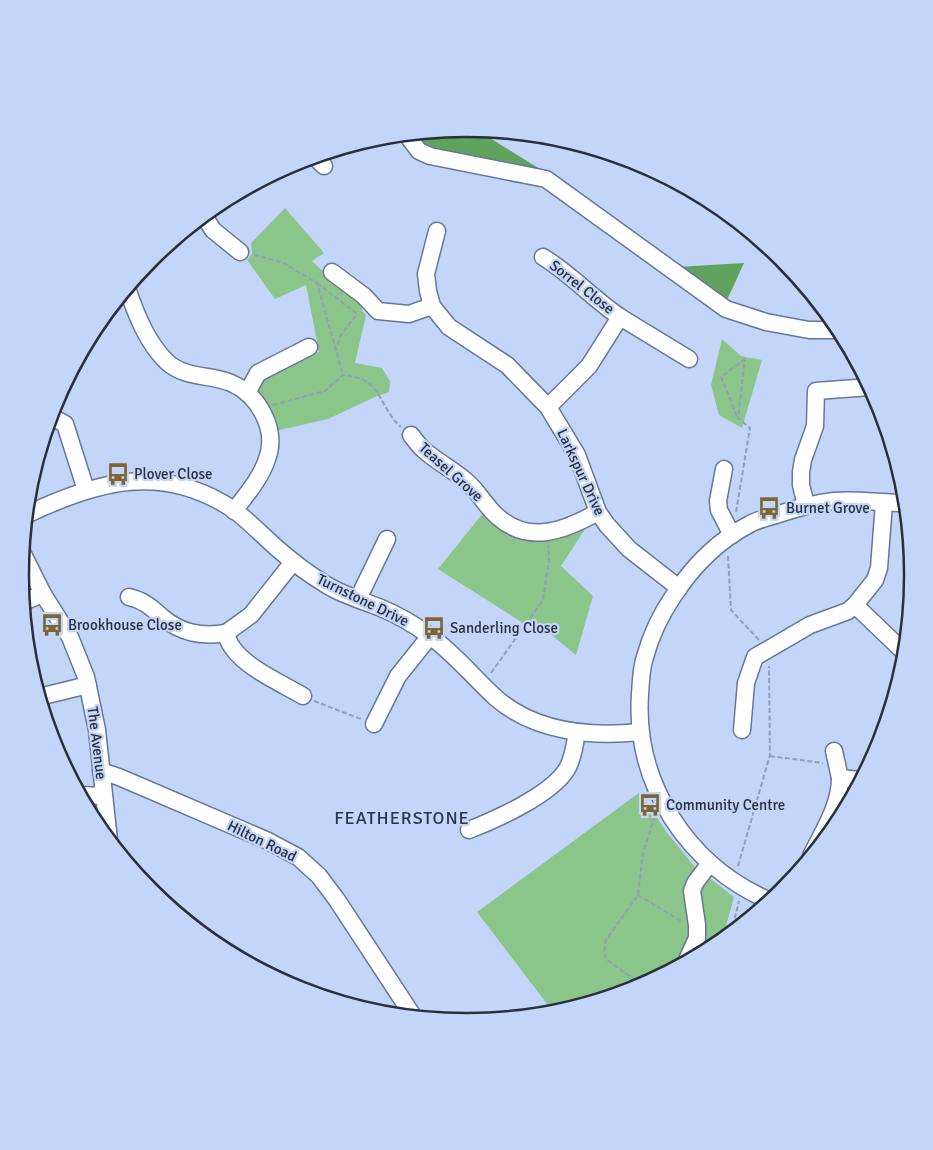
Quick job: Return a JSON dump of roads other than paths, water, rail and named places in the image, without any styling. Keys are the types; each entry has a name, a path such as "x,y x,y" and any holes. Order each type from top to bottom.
{"street":[{"path":"411,141 419,151 430,156 546,179 726,309 766,322 810,330 829,330"},
{"path":"208,222 213,230 240,252"},
{"name":"Larkspur Drive","path":"437,231 426,274 432,306 449,326 507,364 548,407 577,455 598,512 607,525 629,549 679,588"},
{"name":"Sorrel Close","path":"543,258 558,266 603,306 689,359"},
{"path":"332,272 364,296 378,312 409,314 432,306"},
{"path":"130,295 139,320 148,336 167,361 178,370 231,383 246,393 261,409 268,430 270,451 256,482 234,511"},
{"name":"Sorrel Close","path":"548,407 589,366 620,317"},
{"path":"246,393 258,373 310,346"},
{"path":"806,505 801,472 803,460 815,426 816,392 862,388"},
{"path":"57,420 86,490"},
{"name":"Teasel Grove","path":"411,435 423,449 469,484 496,516 522,530 558,531 598,512"},
{"path":"724,469 718,501 719,510 732,535"},
{"name":"Turnstone Drive","path":"33,510 51,502 116,482 160,481 196,492 214,499 234,511 293,562 327,586 402,618 430,636 450,652 497,698 514,711 542,723 577,732 619,734 640,732"},
{"path":"763,897 738,884 710,863 683,834 663,804 649,771 640,732 639,706 644,658 657,624 690,572 732,535 752,523 806,505 836,501 898,503"},
{"path":"742,730 746,683 755,658 768,648 777,645 810,625 848,611 875,580 879,568 884,503"},
{"path":"358,599 387,540"},
{"path":"128,597 139,599 150,605 184,631 195,634 226,632 251,615 293,562"},
{"name":"The Avenue","path":"29,567 43,594 70,638 87,681 97,730 107,823"},
{"path":"30,599 43,594"},
{"path":"855,605 898,647"},
{"path":"226,632 231,646 238,655 303,696"},
{"path":"374,724 398,676 430,636"},
{"path":"46,695 87,681"},
{"path":"469,830 510,812 559,779 567,769 571,759 577,732"},
{"path":"828,821 836,804 840,789 840,778 834,751"},
{"name":"Hilton Road","path":"101,771 266,840 298,857 320,876 408,1009"},
{"path":"840,778 854,779"},
{"path":"88,795 103,796"},
{"path":"692,950 697,930 692,891 710,863"}],"place":[{"name":"Plover Close","path":"118,474"},
{"name":"Burnet Grove","path":"769,508"},
{"name":"Brookhouse Close","path":"52,625"},
{"name":"Sanderling Close","path":"434,628"},
{"name":"Community Centre","path":"650,805"}],"district":[{"name":"FEATHERSTONE","path":"402,818"}]}
